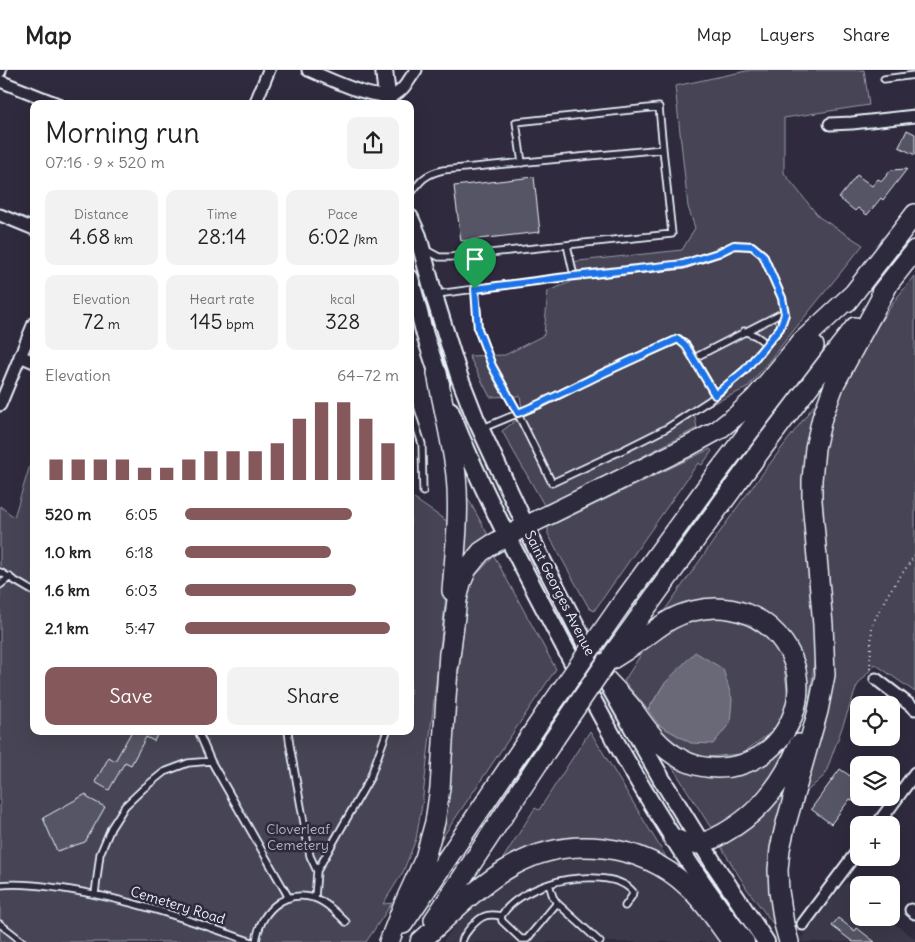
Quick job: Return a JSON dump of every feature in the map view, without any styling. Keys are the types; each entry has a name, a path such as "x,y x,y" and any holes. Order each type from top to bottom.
{"highway":[{"path":"390,942 412,913 545,714 620,606 729,457 915,214"},
{"path":"420,942 555,738 605,670 639,632 698,535 769,438 915,250"},
{"path":"789,942 780,901 779,859 785,826 821,699 825,675 823,625 812,502 812,475 816,443 822,418 835,383 888,285"},
{"path":"390,942 402,906 425,858 435,822 440,788 449,665 458,600 463,576 472,562 481,552 493,544 526,526 718,430 756,398 801,342 854,293"},
{"path":"437,373 452,453 457,492 449,625 449,665"},
{"path":"605,670 659,744 674,755 690,763 717,768 743,764 766,752 778,741 790,722 797,701 797,677 793,661 786,646 766,624 752,615 736,610 702,609 685,613 655,629 639,632"},
{"path":"673,838 691,844 715,838 744,820 762,804 780,780 796,750 809,717 823,652"},
{"path":"420,942 478,890 513,865 545,852 584,847 630,853 666,869 688,887 704,904 732,942"}],"main road":[{"path":"384,70 387,100"},
{"name":"Saint Georges Avenue","path":"414,227 453,359 467,398 526,526 585,643 605,670 649,756 701,843 766,942"},
{"name":"Saint Georges Avenue","path":"414,302 456,425 484,488 533,588 636,777 673,838 720,909 746,942"},
{"path":"484,488 499,500 507,502 514,500"}],"street":[{"path":"257,100 269,70"},
{"path":"308,70 387,100 404,87 416,70"},
{"path":"0,81 48,100"},
{"path":"830,124 915,116"},
{"path":"0,215 30,227"},
{"path":"0,406 30,332"},
{"path":"20,356 30,360"},
{"path":"876,679 915,709"},
{"path":"884,816 915,773"},
{"path":"803,924 850,861"}],"lane":[{"path":"884,79 915,76"},
{"path":"421,247 440,257 450,257 672,234 659,107 516,122 522,163"},
{"path":"414,189 420,180 436,172 663,149"},
{"path":"567,245 574,276"},
{"path":"434,294 574,276 683,264 718,253 734,245 752,246 763,255 782,298 785,314 780,328 745,370 715,395 667,428 552,483 518,413 492,366 478,329 475,289"},
{"path":"694,358 784,312"},
{"path":"744,332 756,336 767,344"},
{"path":"481,429 541,404 592,378 678,339 686,346 694,358 715,395"},
{"path":"414,420 422,444 423,492"},
{"path":"0,572 30,590"},
{"path":"0,585 10,577"},
{"path":"200,735 211,761 289,898"},
{"path":"289,735 310,856 317,871"},
{"path":"315,898 317,871 370,778 385,735"},
{"path":"95,894 100,854 111,828 124,806 164,772 188,763 211,761"},
{"path":"501,916 518,898 532,890 564,880 579,878 600,878 616,881 628,887 633,892 625,906"},
{"path":"549,884 557,904 600,942"},
{"name":"Cemetery Road","path":"0,885 35,885 95,894 148,906 252,942"},
{"path":"256,942 261,923 267,914 280,902 289,898 300,896 315,898 346,922"},
{"path":"501,916 502,921 521,940 526,939 557,904"},
{"path":"462,942 463,936 478,918 492,914 501,916"},
{"path":"0,924 23,942"}],"path":[{"path":"876,679 870,672 872,625 888,594 915,555"}],"shaded area":[{"path":"604,855 653,867 695,903 725,942 443,942 458,920 491,890 539,864"},
{"path":"846,882 850,883 850,926 898,926 915,938 915,942 800,942 801,938"}],"green space":[{"path":"751,70 864,70 869,105 784,118 784,173 819,217 863,245 747,388 694,412 697,428 574,492 544,505 502,431 523,415 520,396 490,397 469,356 505,355 544,335 548,291 571,282 569,262 682,250 695,228 688,207 675,86"},
{"path":"915,276 915,692 875,664 857,686 853,696 850,696 850,705 825,775 805,793 833,650 818,479 825,425 849,368 898,296"},
{"path":"824,392 810,437 816,650 809,702 794,742 759,797 713,831 671,765 673,762 742,771 802,704 770,619 662,614 741,502"},
{"path":"710,449 712,451 702,465 698,463 594,611 589,608 548,534 548,527"},
{"name":"Cloverleaf Cemetery","path":"30,465 30,735 414,735 414,499 454,526 422,805 416,839 403,872 383,904 392,903 366,942 0,942 0,506 14,517"},
{"path":"465,493 488,535 460,564"},
{"path":"494,556 556,669 440,841 468,588 473,577"},
{"path":"695,616 730,616 765,631 782,654 789,702 773,731 741,754 696,758 656,728 659,725 691,743 664,684 648,710 624,681 649,642"},
{"path":"590,731 669,862 632,847 504,862 502,860 535,808 539,810"},
{"path":"796,765 770,867 774,925 747,889 720,845"}],"water":[{"path":"695,652 723,669 732,699 730,723 713,744 691,743 659,725 648,710 664,684"}],"building":[{"path":"907,130 915,134 915,155 899,147"},
{"path":"907,169 883,200 881,198 867,215 858,208 855,211 839,198 857,175 872,186 878,179 882,181 891,170"},
{"path":"534,177 540,232 461,241 454,186"},
{"path":"130,735 157,735 154,741 146,737 131,765 125,762 109,790 95,782 109,757 115,761"},
{"path":"840,769 850,776 850,799 831,824 811,809"},
{"path":"86,794 88,798 105,807 85,842 57,851 43,818"},
{"path":"838,918 855,931 857,928 875,942 853,942 832,926"}],"route":[{"path":"734,245 752,246 763,255 782,298 785,314 780,328 745,370 715,395 686,346 678,339 518,413 492,366 478,329 475,289 683,264 718,253 734,245"}]}
